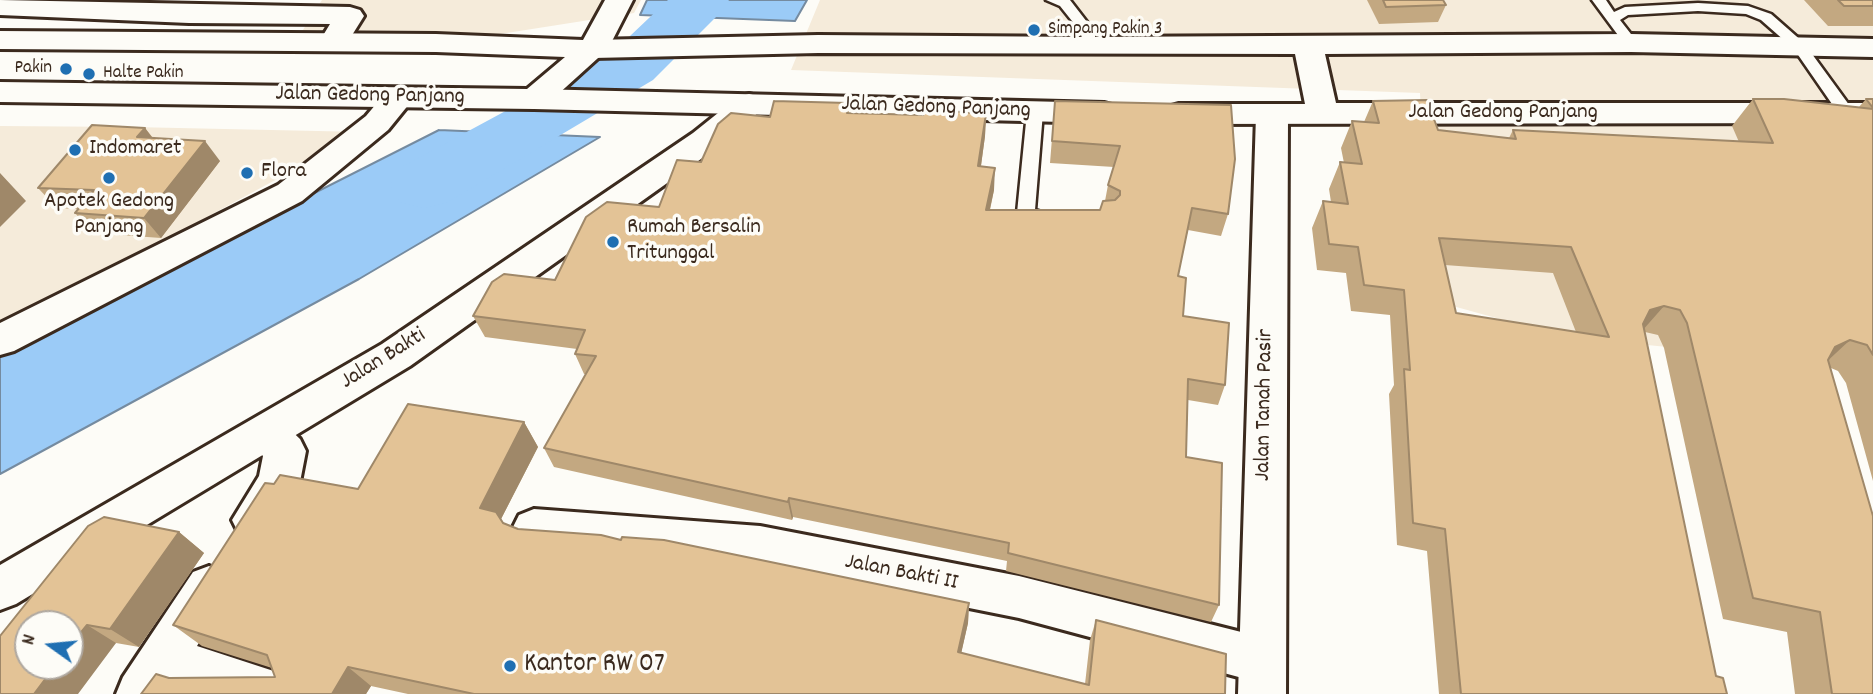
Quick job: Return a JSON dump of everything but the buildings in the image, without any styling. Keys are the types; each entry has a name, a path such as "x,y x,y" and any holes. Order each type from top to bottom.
{"main road":[{"path":"544,100 593,49 619,0"},
{"path":"0,6 189,14 350,16 334,42"},
{"path":"0,32 21,21 62,9"},
{"path":"0,40 334,42 593,49 818,44 1090,46 1631,43 1873,48"},
{"path":"743,103 762,94 763,74 790,54 818,44"},
{"path":"1308,45 1324,114"},
{"name":"Jalan Gedong Panjang","path":"0,92 743,103 1035,112 1272,115 1860,113"},
{"path":"0,340 298,188 377,123 398,98"},
{"name":"Jalan Bakti","path":"0,589 396,355 704,141 743,103"},
{"name":"Jalan Tanah Pasir","path":"1263,685 1272,115"},
{"path":"266,432 285,451 279,482 151,676 275,694"},
{"name":"Jalan Bakti II","path":"534,529 760,546 1020,597 1263,685"}],"lane":[{"path":"1053,0 1065,3 1087,31 1090,46"},
{"path":"1599,0 1631,43"},
{"path":"1612,19 1625,11 1644,8 1748,10 1766,17 1799,46 1860,113"},
{"path":"1035,112 1026,212 1043,220 1068,218"}],"shaded area":[{"path":"322,0 641,0 634,13 462,40 301,33"},
{"path":"820,0 1873,0 1873,367 1565,337 1431,300 1420,93 791,70"},
{"path":"0,126 132,127 364,132 0,329"}],"water":[{"path":"647,0 807,0 795,21 640,15"},
{"path":"439,130 600,137 359,279 0,474 0,352"}],"waterway":[{"path":"424,185 632,67 701,0"}],"place":[{"name":"Simpang Pakin 3","path":"1034,30"},
{"name":"Pakin","path":"66,69"},
{"name":"Halte Pakin","path":"89,74"},
{"name":"Indomaret","path":"75,150"},
{"name":"Flora","path":"247,173"},
{"name":"Apotek Gedong Panjang","path":"109,178"},
{"name":"Rumah Bersalin Tritunggal","path":"613,242"},
{"name":"Kantor RW 07","path":"510,666"}]}
